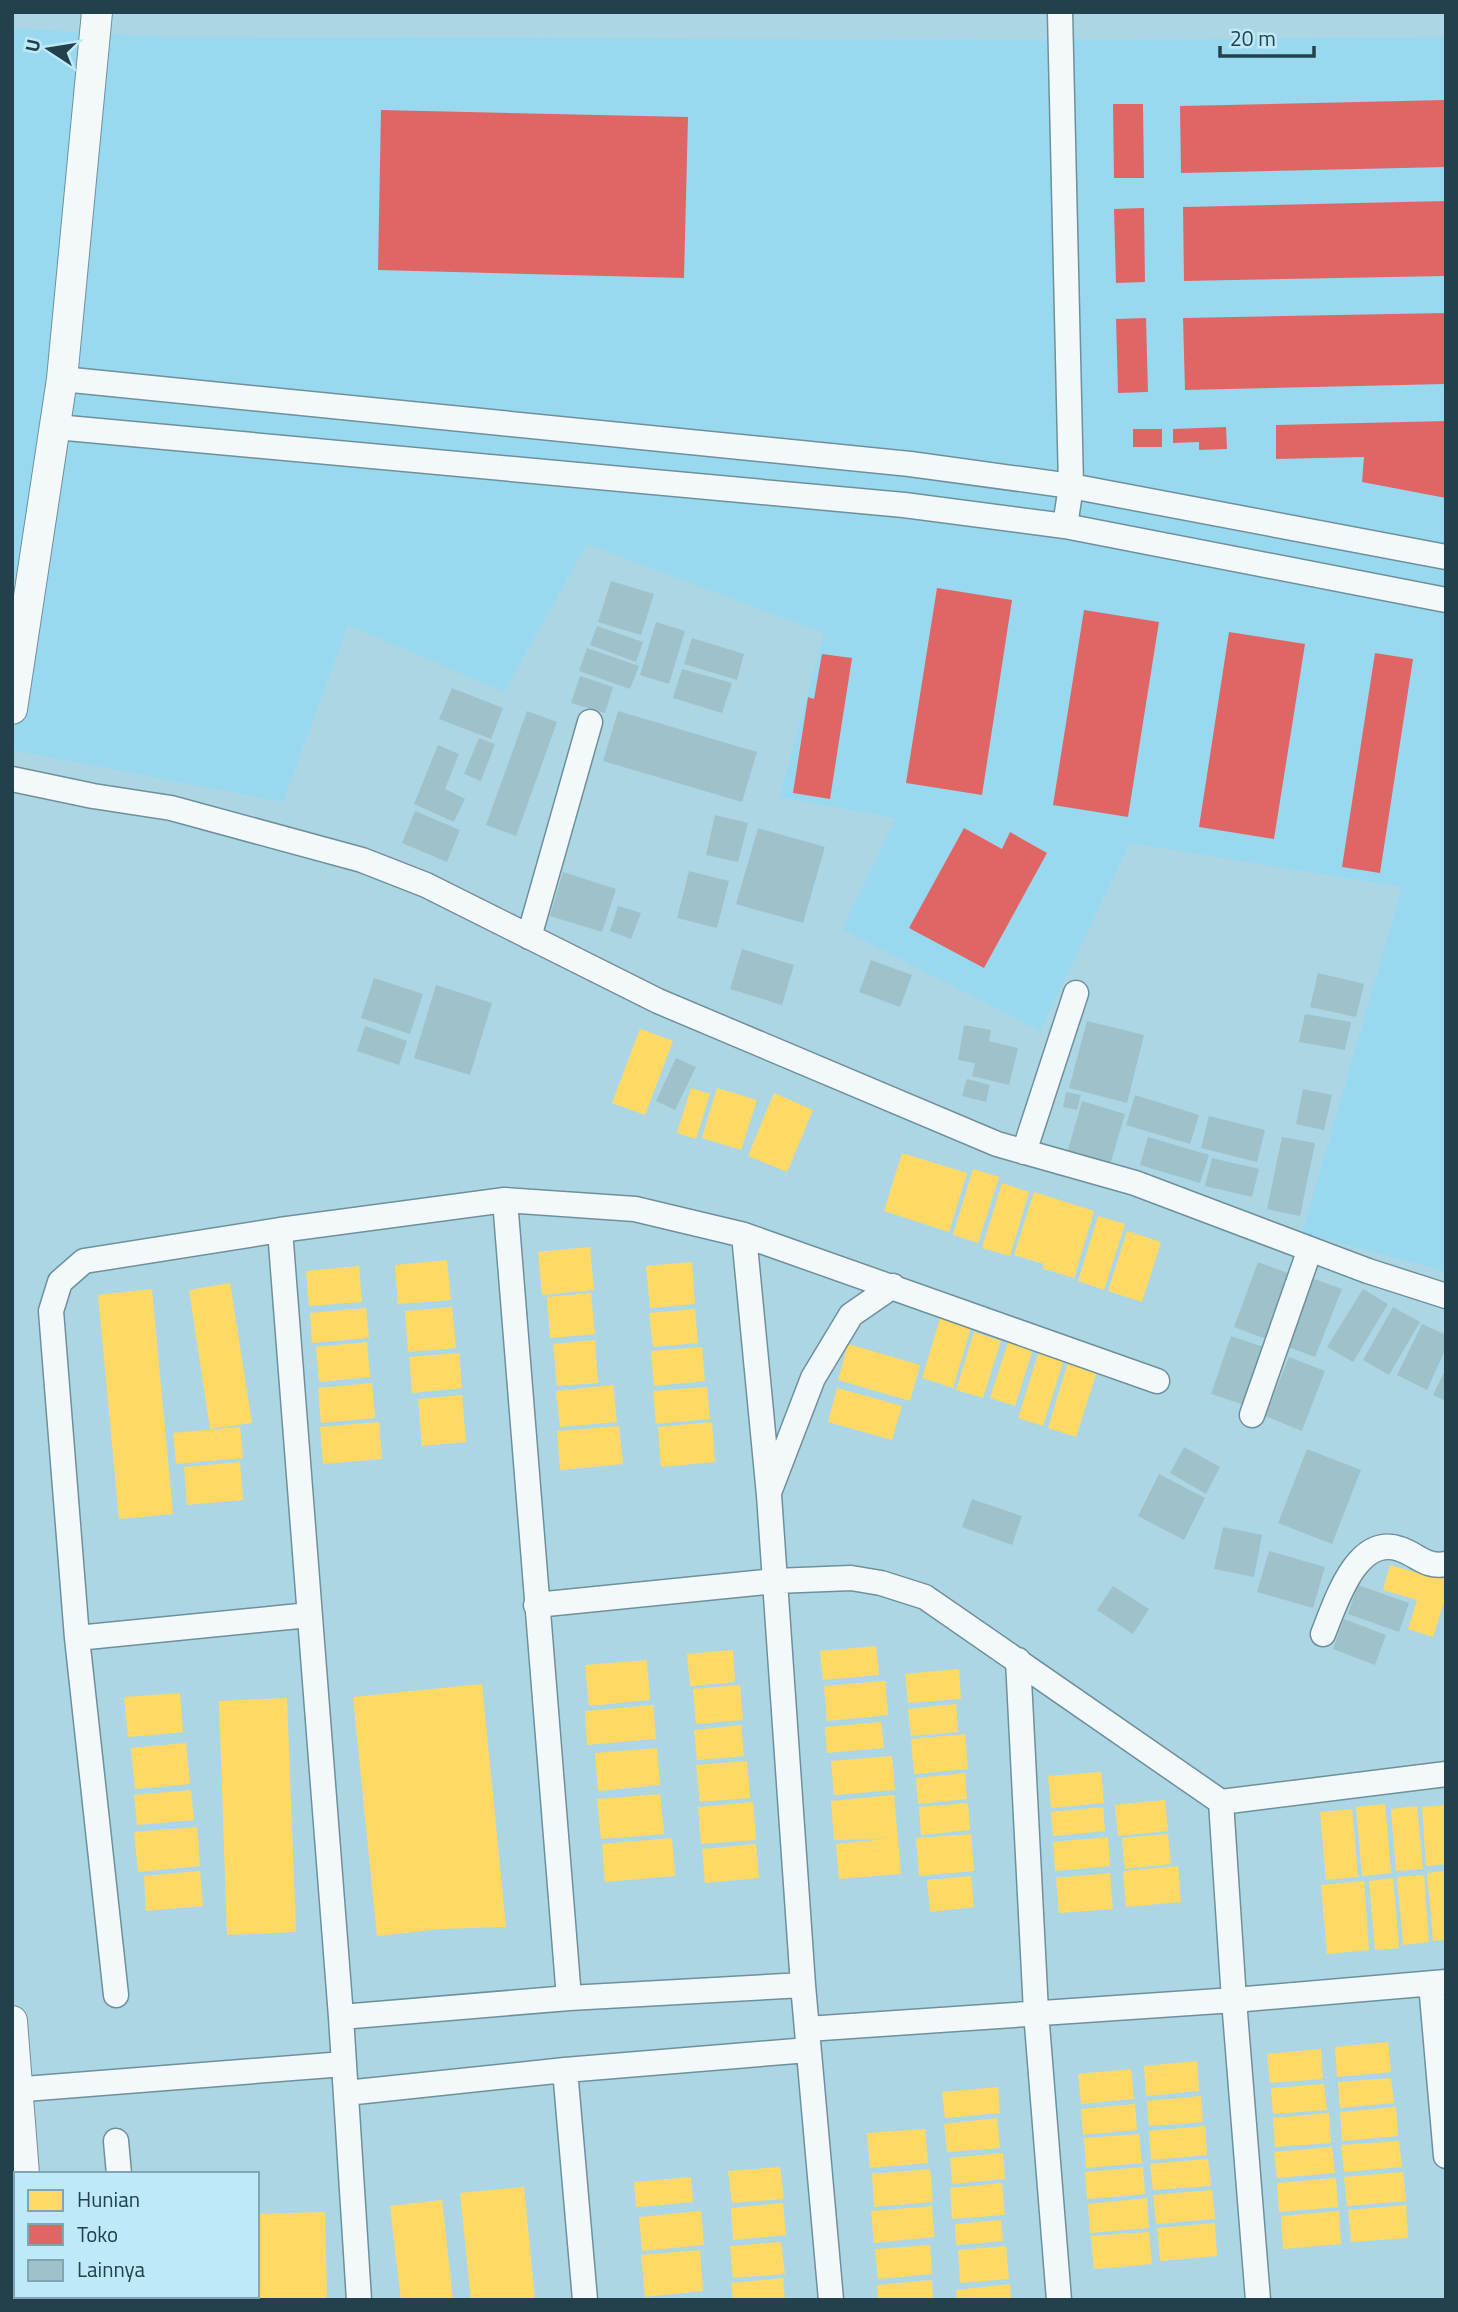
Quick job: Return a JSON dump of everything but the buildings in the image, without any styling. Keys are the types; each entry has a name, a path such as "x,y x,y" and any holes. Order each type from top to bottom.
{"street":[{"path":"12,709 62,379 97,12"},
{"path":"1060,12 1071,486 1065,526"},
{"path":"62,379 910,464 1071,486 1446,557"},
{"path":"56,427 904,505 1065,526 1446,600"},
{"path":"529,937 590,722"},
{"path":"12,779 93,796 171,808 362,860 426,886 658,1001 997,1144 1135,1183 1310,1249 1446,1296"},
{"path":"1024,1153 1076,993"},
{"path":"505,1200 569,1998"},
{"path":"116,1995 77,1638 51,1311 60,1282 84,1261 279,1230 505,1200 635,1209 744,1235 1157,1381"},
{"path":"279,1230 341,2017 359,2300"},
{"path":"744,1235 769,1495 807,2039 831,2300"},
{"path":"1252,1415 1310,1249"},
{"path":"769,1495 814,1378 851,1315 893,1286"},
{"path":"1323,1634 1346,1576 1376,1550 1395,1547 1429,1564 1446,1564"},
{"path":"536,1605 775,1581 851,1578 881,1583 925,1597 1221,1802 1446,1774"},
{"path":"77,1638 309,1615"},
{"path":"1018,1660 1036,2012 1059,2300"},
{"path":"1221,1802 1258,2300"},
{"path":"346,2093 565,2070 1036,2012 1234,2000 1438,1983 1446,2156"},
{"path":"341,2017 569,1998 803,1984"},
{"path":"12,2021 15,2090 24,2172"},
{"path":"15,2090 344,2064"},
{"path":"565,2070 585,2300"},
{"path":"116,2141 119,2172"}],"shaded area":[{"path":"12,28 163,37 1103,40 1446,37 1446,1271 1302,1233 1402,887 1130,843 1040,1031 842,929 896,818 780,797 824,633 587,544 504,692 348,625 283,802 12,750"}]}
